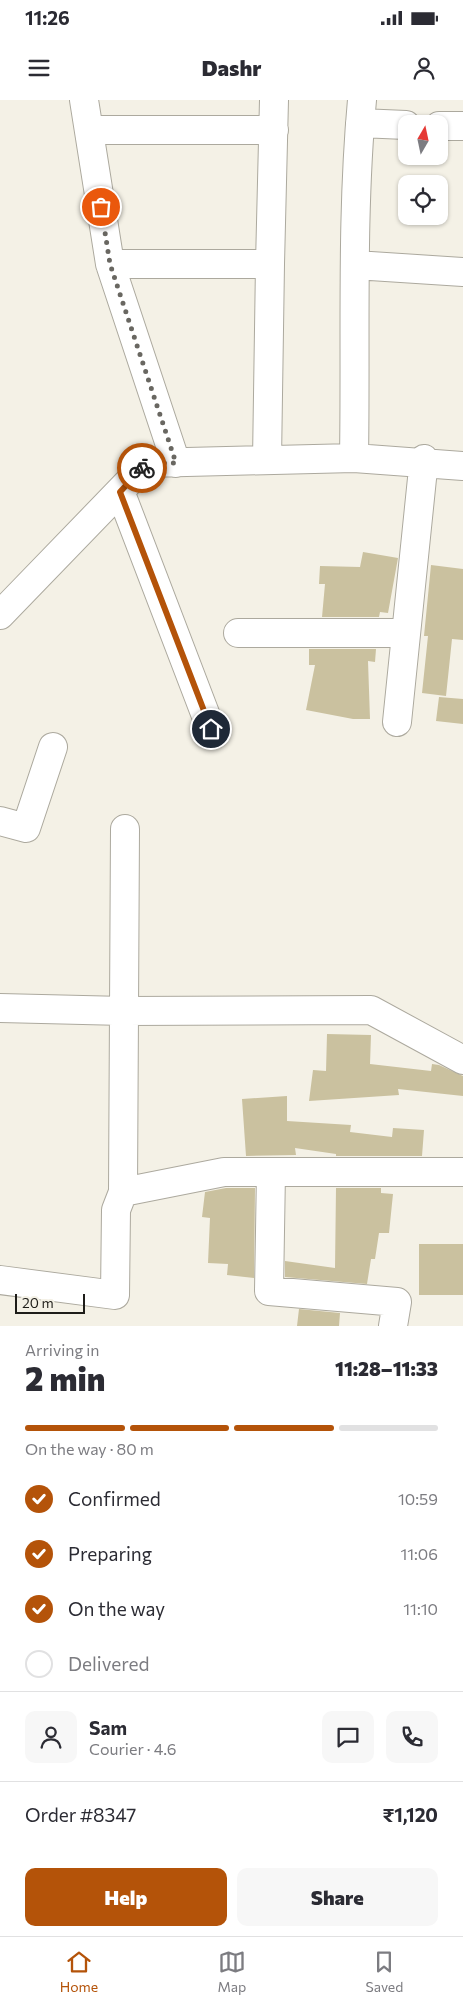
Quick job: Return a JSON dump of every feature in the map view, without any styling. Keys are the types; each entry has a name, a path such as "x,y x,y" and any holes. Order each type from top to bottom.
{"street":[{"path":"84,100 110,264 176,463"},
{"path":"267,460 274,100"},
{"path":"354,458 356,265 361,112 398,122"},
{"path":"448,126 463,126"},
{"path":"89,130 274,130"},
{"path":"110,264 270,264"},
{"path":"356,265 463,272"},
{"path":"0,615 147,463 354,458 424,461 463,466"},
{"path":"397,722 424,461"},
{"path":"120,492 211,729"},
{"path":"238,633 406,633"},
{"path":"0,821 26,828 53,747"},
{"path":"0,1280 115,1296 116,1210 123,1192 125,829"},
{"path":"0,1008 124,1011 370,1010 463,1060"},
{"path":"123,1192 224,1172 463,1172"},
{"path":"271,1172 269,1291 397,1302 393,1326"}],"building":[{"path":"363,552 398,558 388,613 380,612 379,617 322,617 325,584 319,584 320,566 360,567"},
{"path":"431,565 463,569 463,640 452,639 446,696 422,693 428,636 424,636"},
{"path":"309,649 376,649 375,662 368,661 370,719 353,719 306,710 315,665 309,665"},
{"path":"439,697 463,699 463,724 436,721"},
{"path":"327,1034 371,1035 370,1064 431,1071 432,1064 439,1065 463,1076 463,1096 398,1089 399,1095 309,1101 313,1070 326,1071"},
{"path":"287,1096 287,1121 351,1125 350,1132 392,1137 393,1128 424,1130 422,1156 336,1156 336,1154 295,1148 296,1155 246,1156 242,1099"},
{"path":"226,1188 255,1188 254,1278 227,1275 228,1264 208,1263 210,1218 202,1217 205,1192"},
{"path":"336,1188 381,1188 381,1193 393,1194 389,1233 379,1233 375,1259 371,1259 367,1284 285,1277 285,1261 335,1268"},
{"path":"419,1244 463,1244 463,1295 419,1295"},
{"path":"299,1309 340,1313 339,1326 297,1326"}],"way so far":[{"path":"101,207 110,264 176,463 147,463 142,468"}],"route":[{"path":"142,468 120,492 211,729"}]}
